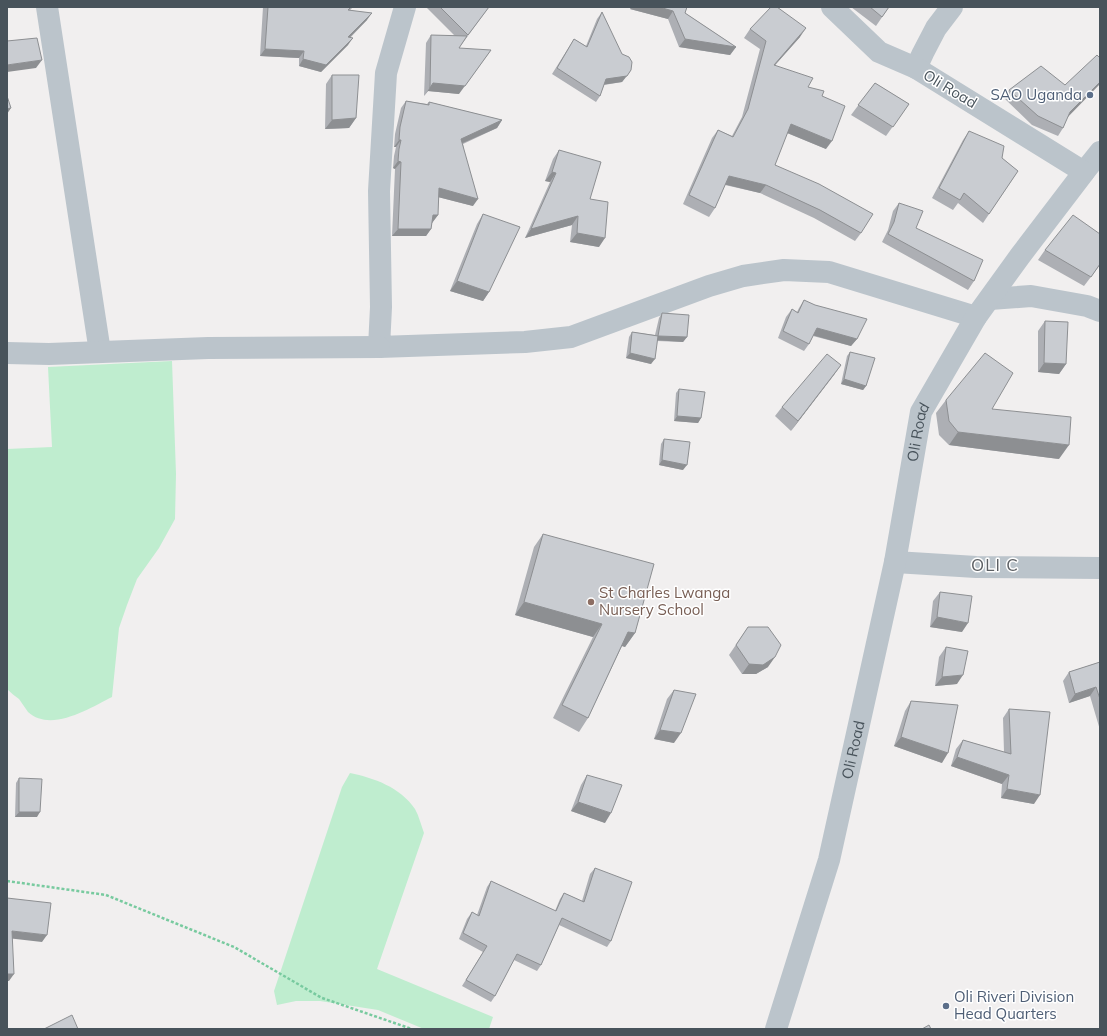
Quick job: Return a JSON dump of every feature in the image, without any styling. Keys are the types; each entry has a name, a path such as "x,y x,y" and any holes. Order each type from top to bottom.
{"street":[{"path":"48,7 100,352"},
{"path":"379,347 381,308 379,191 386,73 405,7"},
{"name":"Oli Road","path":"776,1029 829,860 896,562 921,412 976,317 1084,172 916,68 879,52 832,7"},
{"path":"916,68 936,28 952,7"},
{"path":"1084,172 1100,152"},
{"path":"7,353 49,354 208,348 379,347 525,342 571,337 709,286 743,276 784,270 829,272 976,317"},
{"path":"990,299 1031,296 1087,306 1100,311"},
{"path":"896,562 976,567 1100,568"}],"path":[{"path":"7,881 106,894 234,947 322,998 412,1029"}],"green space":[{"path":"172,361 176,474 175,519 159,548 137,579 127,605 119,628 112,697 82,712 70,716 48,720 37,718 28,712 19,699 7,689 7,449 52,447 48,367"},
{"path":"350,773 377,781 394,789 402,795 415,809 424,833 377,969 493,1017 489,1029 424,1029 378,1010 320,1001 296,1001 277,1005 274,991 342,787"}],"building":[{"path":"268,7 351,7 348,10 372,13 348,37 353,38 326,65 303,59 304,51 265,49"},
{"path":"440,7 489,7 468,35"},
{"path":"659,7 687,7 685,13 736,47 685,39 673,11"},
{"path":"771,7 777,7 806,28 774,65 813,78 808,87 824,91 822,96 845,106 832,141 791,124 775,165 819,184 873,214 861,233 820,210 766,185 729,176 715,208 689,195 718,130 733,137 748,109 766,41 750,29"},
{"path":"870,7 889,7 882,17"},
{"path":"602,12 622,54 629,57 632,62 631,70 627,76 606,79 600,96 557,68 574,39 587,47"},
{"path":"431,35 467,36 459,48 491,50 465,86 433,83 430,88"},
{"path":"37,38 42,60 7,65 7,41"},
{"path":"1097,55 1100,58 1100,82 1070,112 1063,128 1038,116 1009,90 1041,66 1065,85"},
{"path":"332,75 359,75 356,118 332,120"},
{"path":"875,83 909,104 893,127 858,105"},
{"path":"7,96 11,108 7,109"},
{"path":"406,101 429,105 429,102 502,120 461,139 478,199 439,188 438,215 433,215 431,229 398,229 401,162 398,161 401,140 399,140 400,127"},
{"path":"969,131 1004,146 1002,158 1018,171 989,214 964,193 960,200 939,188"},
{"path":"559,150 601,162 590,199 608,202 605,238 577,233 578,216 531,229 556,173 552,172"},
{"path":"899,203 923,211 916,228 983,260 974,281 888,234 894,222"},
{"path":"483,214 520,227 489,292 457,281"},
{"path":"1073,215 1100,234 1100,264 1091,277 1045,250"},
{"path":"804,300 815,305 867,319 857,339 817,328 809,344 783,331 792,309 798,313"},
{"path":"662,313 689,315 687,337 658,336"},
{"path":"1045,321 1068,322 1066,364 1044,363"},
{"path":"632,332 658,336 655,359 630,353"},
{"path":"850,352 875,358 866,386 844,379"},
{"path":"985,353 1013,373 992,409 1071,417 1069,445 958,432 949,421 946,400"},
{"path":"827,354 841,365 798,421 782,407"},
{"path":"679,389 705,392 701,418 677,416"},
{"path":"664,439 690,442 687,465 662,460"},
{"path":"543,534 654,564 635,633 628,632 588,718 562,705 602,624 524,602"},
{"path":"940,592 972,596 968,623 937,617"},
{"path":"748,627 768,627 781,645 775,657 763,665 749,664 736,645"},
{"path":"946,647 968,651 963,675 942,677"},
{"path":"1100,662 1100,699 1096,687 1075,694 1069,672"},
{"path":"674,690 696,694 681,733 660,730"},
{"path":"911,701 958,705 948,753 901,737"},
{"path":"1009,709 1050,712 1040,795 1007,789 1009,775 957,757 963,740 1011,754"},
{"path":"587,775 622,785 611,813 578,802"},
{"path":"19,778 42,779 40,812 19,812"},
{"path":"595,868 632,882 611,941 562,918 541,965 517,954 495,996 466,980 487,946 463,933 472,912 479,916 491,881 556,911 564,893 584,902"},
{"path":"7,898 51,903 47,935 12,931 14,974 7,974"},
{"path":"72,1015 78,1029 44,1029"},
{"path":"929,1025 931,1029 922,1029"}],"place":[{"name":"SAO Uganda","path":"1090,95"},
{"name":"St Charles Lwanga Nursery School","path":"591,602"},
{"name":"Oli Riveri Division Head Quarters","path":"946,1006"}],"district":[{"name":"OLI C","path":"995,565"}]}
